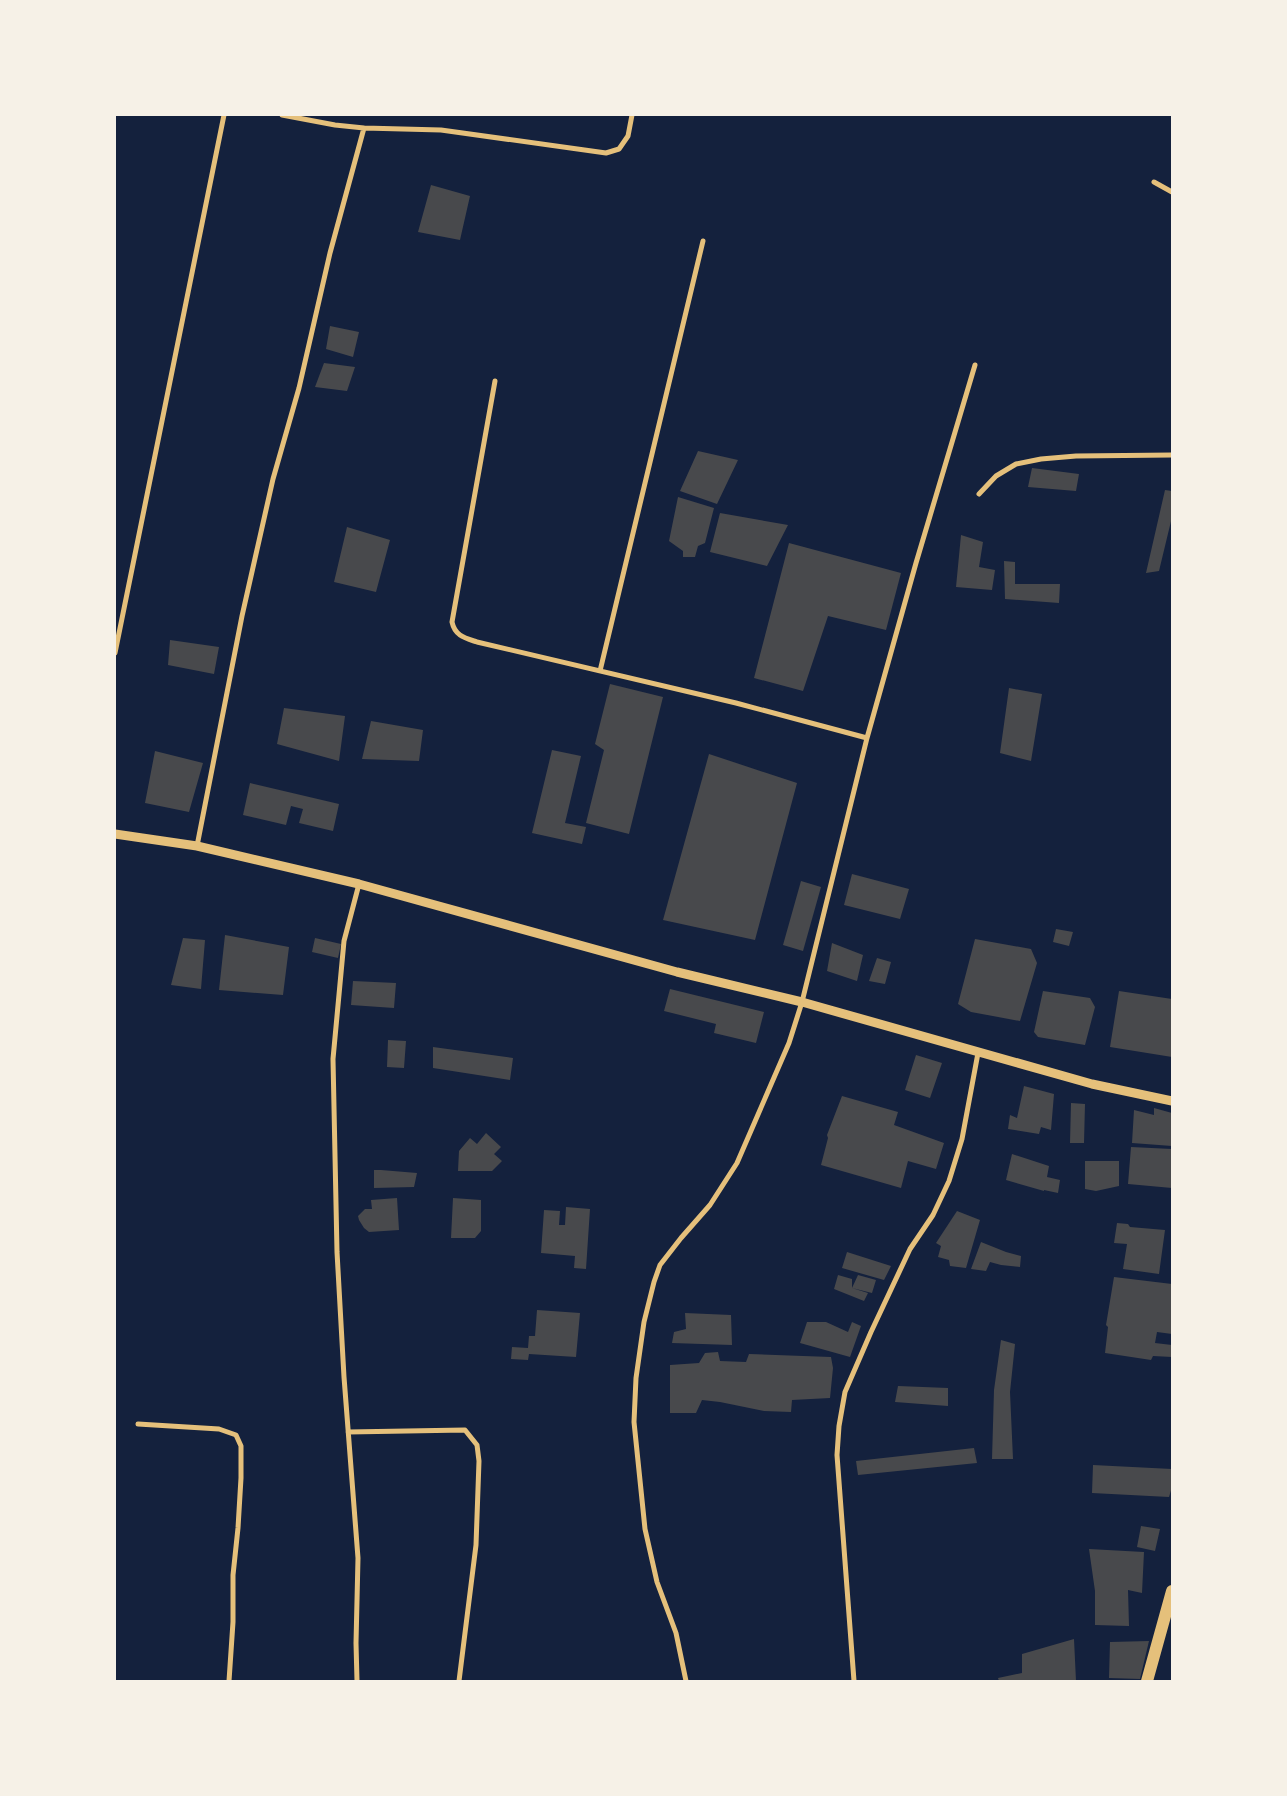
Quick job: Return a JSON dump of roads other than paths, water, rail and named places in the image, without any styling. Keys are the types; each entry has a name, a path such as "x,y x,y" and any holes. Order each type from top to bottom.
{"main road":[{"path":"1147,1681 1172,1591"}],"street":[{"path":"115,653 224,115"},
{"path":"282,115 335,125 364,128 441,130 606,153 619,149 628,136 632,115"},
{"path":"197,846 235,652 274,479 299,388 330,253 364,128"},
{"path":"1154,182 1172,192"},
{"path":"600,671 703,241"},
{"path":"686,1681 676,1633 657,1582 645,1528 634,1422 636,1378 644,1322 660,1265 710,1205 737,1162 789,1043 802,1002 867,738 916,563 975,365"},
{"path":"495,381 452,622 454,630 462,637 477,642 736,703 867,738"},
{"path":"979,494 996,476 1016,464 1041,459 1076,456 1172,455"},
{"path":"115,834 197,846 359,884 677,972 802,1002 1092,1084 1172,1101"},
{"path":"357,1681 358,1558 337,1252 333,1059 344,941 359,884"},
{"path":"854,1681 837,1454 844,1392 870,1332 910,1249 933,1215 949,1181 962,1140 978,1053"},
{"path":"138,1424 219,1429 236,1434 241,1446 239,1518 233,1575 233,1622 229,1681"},
{"path":"348,1432 464,1430 477,1445 479,1461 476,1545 459,1681"}]}
